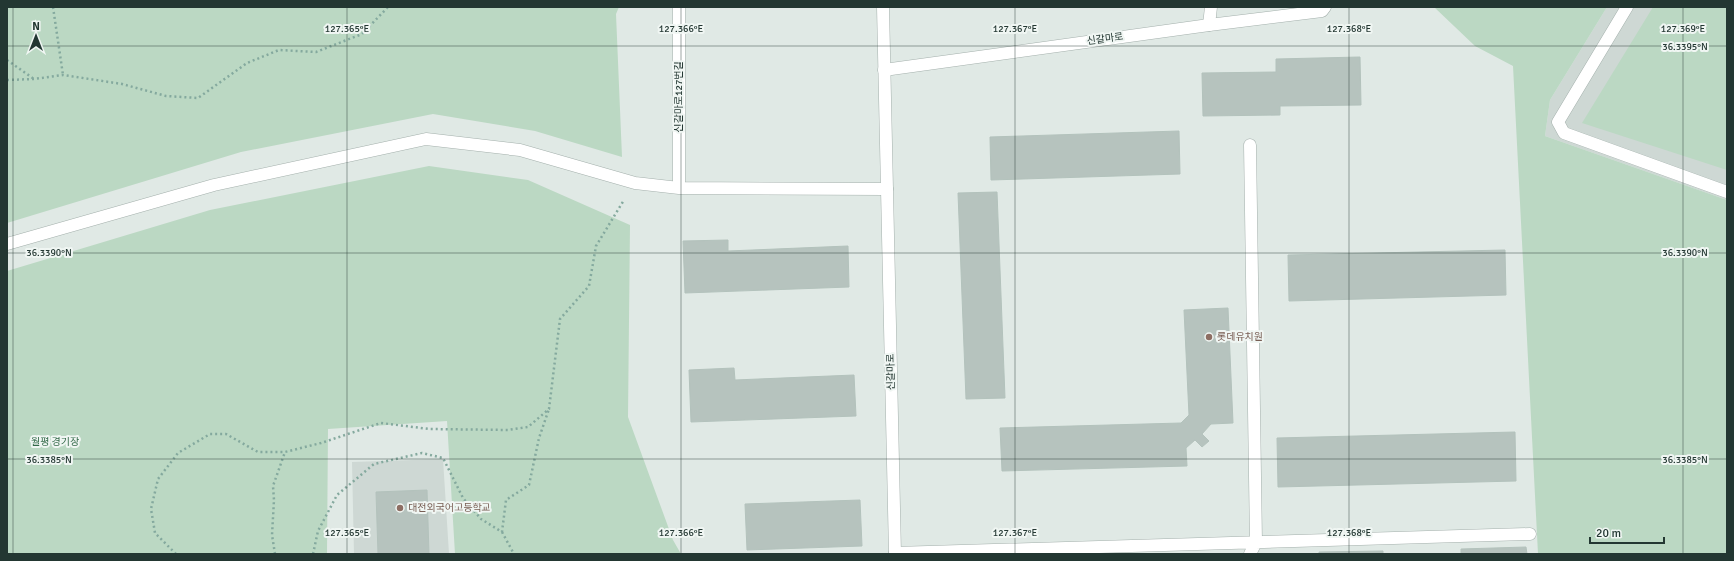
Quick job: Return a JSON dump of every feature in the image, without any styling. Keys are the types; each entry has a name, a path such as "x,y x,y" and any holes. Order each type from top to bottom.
{"street":[{"name":"신갈마로127번길","path":"679,7 679,188"},
{"name":"신갈마로","path":"883,7 895,554"},
{"path":"1210,24 1211,7"},
{"name":"신갈마로","path":"884,70 1210,24 1322,11 1325,7"},
{"path":"1627,7 1558,122 1564,134 1727,192"},
{"path":"7,244 214,185 426,139 520,150 635,183 679,188 887,189"},
{"path":"1250,145 1256,542 1250,554"},
{"path":"895,554 1530,534"}],"path":[{"path":"53,7 63,75"},
{"path":"7,80 34,79 63,75 122,84 166,96 198,98 247,63 279,50 316,52 362,34 388,7"},
{"path":"7,60 34,79"},
{"path":"502,532 506,500 529,485 539,438 549,409 560,319 589,286 596,246 635,183"},
{"path":"176,554 155,533 151,510 158,478 178,452 210,434 226,434 258,452 284,452 321,443 381,423 429,429 508,430 528,427 549,409"},
{"path":"275,554 272,536 274,500 272,486 284,452"},
{"path":"313,554 318,531 337,495 374,464 422,452 443,458 468,503 480,519 502,532 514,554"}],"shaded area":[{"path":"1607,7 1727,7 1727,200 1545,136 1550,100"},
{"name":"대전외국어고등학교","path":"443,459 449,554 354,554 352,462"}],"green space":[{"path":"7,7 619,7 616,14 622,157 535,131 433,114 241,152 7,223"},
{"path":"1434,7 1607,7 1550,100 1545,136 1727,200 1727,554 1538,554 1513,66 1475,46"},
{"path":"1653,7 1727,7 1727,170 1582,123"},
{"name":"월평 경기장","path":"429,166 528,180 630,225 628,417 673,540 681,554 455,554 447,421 328,429 327,554 7,554 7,271 210,210"}],"building":[{"path":"1360,57 1361,105 1280,106 1280,115 1203,116 1202,73 1276,72 1276,59"},
{"path":"1179,131 1180,174 991,180 990,137"},
{"path":"997,192 1005,398 966,399 958,193"},
{"path":"728,240 728,251 848,246 849,287 685,293 683,241"},
{"path":"1505,250 1506,295 1289,301 1288,255"},
{"path":"1228,308 1233,423 1211,424 1202,434 1209,441 1202,447 1195,440 1186,448 1187,466 1002,471 1000,428 1181,423 1189,415 1184,310"},
{"path":"734,368 735,380 854,375 856,416 691,422 689,370"},
{"path":"1515,432 1516,481 1278,487 1277,438"},
{"path":"427,490 429,554 378,554 376,492"},
{"path":"860,500 862,546 747,550 745,504"},
{"path":"1526,547 1527,554 1461,554 1461,549"},
{"path":"1383,551 1383,554 1319,554 1319,552"}],"place":[{"name":"롯데유치원","path":"1209,337"},
{"name":"대전외국어고등학교","path":"400,508"}]}
